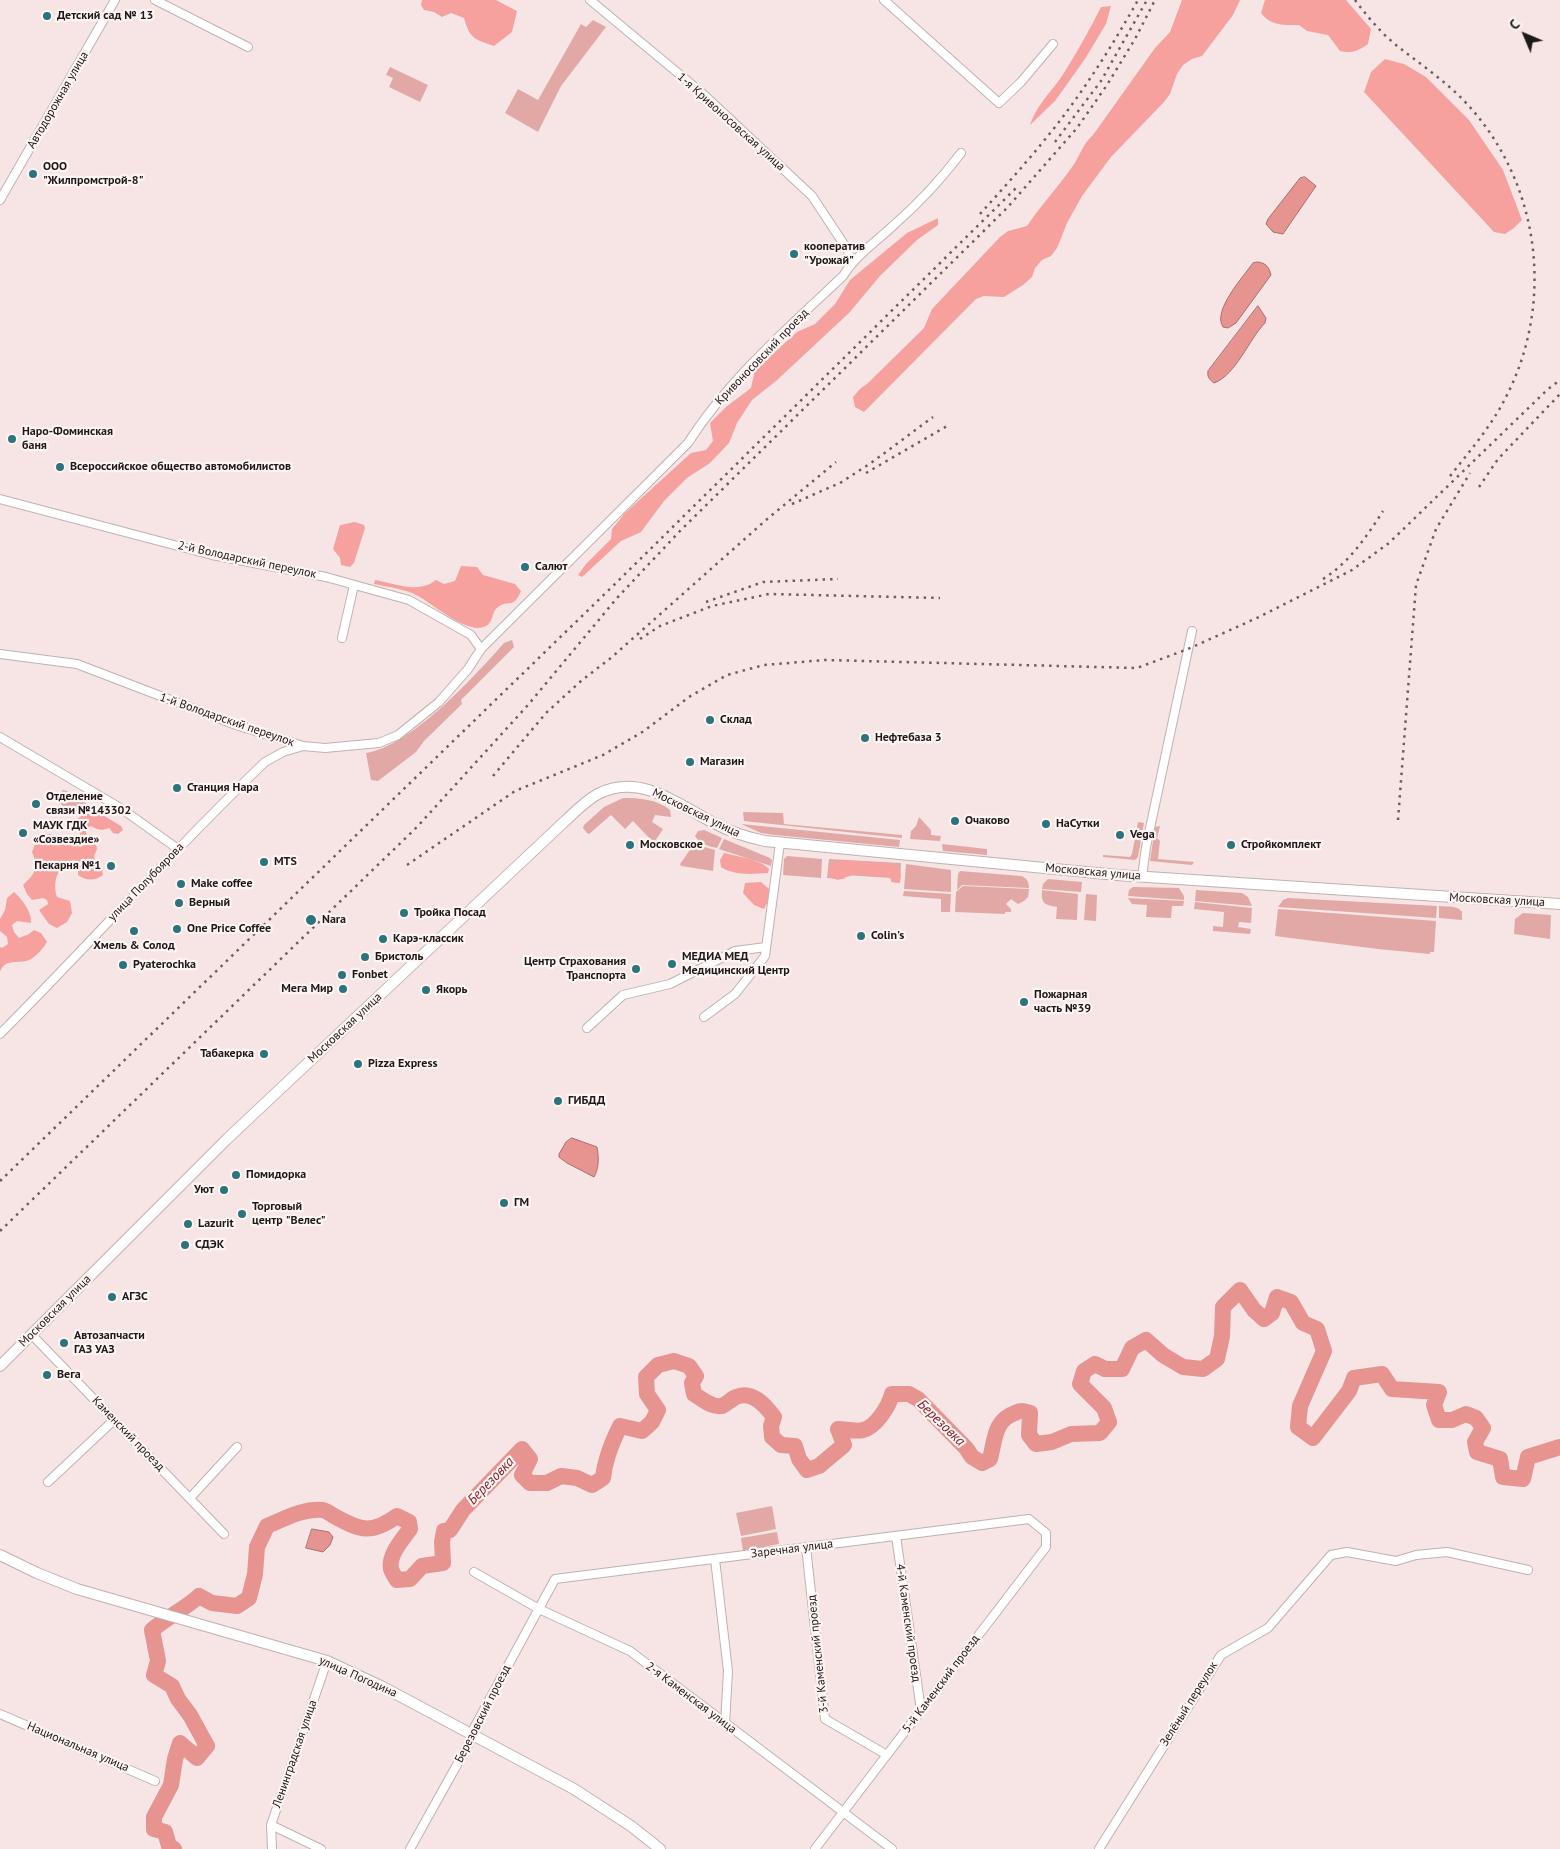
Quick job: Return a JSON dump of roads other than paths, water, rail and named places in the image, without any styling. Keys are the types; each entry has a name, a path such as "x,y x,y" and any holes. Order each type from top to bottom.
{"main road":[{"name":"Московская улица","path":"0,1366 234,1132 564,822 595,796 620,787 644,788 670,799 736,834 780,843 1142,877 1560,904"},
{"name":"улица Погодина","path":"0,1555 51,1580 77,1590 328,1661 383,1687 574,1789 631,1826 660,1849"}],"street":[{"name":"Автодорожная улица","path":"0,200 116,0"},
{"path":"155,0 248,47"},
{"name":"1-я Кривоносовская улица","path":"590,0 702,93 812,196 847,249 852,262"},
{"path":"884,0 999,103 1021,82 1053,44"},
{"name":"Кривоносовский проезд","path":"481,649 688,442 727,389 842,276 852,262 897,223 949,169 961,153"},
{"name":"2-й Володарский переулок","path":"0,499 212,555 326,577 409,600 471,635 481,649"},
{"path":"342,638 354,585"},
{"path":"1142,877 1146,848 1192,631"},
{"name":"1-й Володарский переулок","path":"0,654 76,664 236,725 303,746 325,748 379,743 398,735 439,702 468,669 481,649"},
{"path":"0,737 122,809 178,849"},
{"name":"улица Полубоярова","path":"0,1034 178,849 265,762 283,752 303,746"},
{"path":"704,1017 735,994 765,956 780,843"},
{"path":"587,1028 623,995 670,984 734,951 766,947"},
{"name":"Каменский проезд","path":"32,1335 224,1534"},
{"path":"48,1482 114,1420"},
{"path":"190,1498 237,1446"},
{"name":"Заречная улица","path":"555,1579 1029,1519"},
{"name":"5-й Каменский проезд","path":"815,1849 1046,1547 1046,1533 1029,1519"},
{"name":"4-й Каменский проезд","path":"896,1536 921,1710"},
{"name":"3-й Каменский проезд","path":"806,1547 825,1719 887,1755"},
{"name":"Зелёный переулок","path":"1098,1849 1221,1655 1268,1628 1331,1555 1346,1552 1396,1561 1416,1555 1447,1552 1528,1570"},
{"path":"715,1559 728,1670 725,1724"},
{"name":"2-я Каменская улица","path":"474,1572 539,1609 630,1651 892,1849"},
{"name":"Березовский проезд","path":"410,1849 473,1736 474,1728 555,1579"},
{"name":"Ленинградская улица","path":"272,1849 271,1824 328,1661"},
{"name":"Национальная улица","path":"0,1714 155,1781"},
{"path":"271,1824 321,1849"}],"waterway":[{"name":"Березовка","path":"174,1849 169,1846 165,1832 154,1829 154,1817 171,1785 175,1759 180,1743 197,1758 207,1746 172,1686 154,1675 158,1661 152,1630 199,1596 212,1603 237,1606 249,1598 255,1574 257,1547 267,1526 294,1515 308,1511 323,1510 360,1528 380,1526 397,1516 409,1522 410,1529 392,1558 391,1570 397,1580 410,1579 422,1566 443,1563 442,1542 444,1531 450,1530 463,1510 522,1449 530,1459 522,1475 530,1483 547,1483 561,1476 577,1478 592,1485 603,1478 605,1464 620,1426 642,1431 652,1422 658,1410 647,1394 646,1377 658,1365 674,1361 689,1366 696,1376 692,1383 694,1394 711,1404 722,1406 742,1395 758,1400 774,1417 771,1426 772,1437 781,1445 795,1446 799,1459 807,1470 819,1466 844,1445 838,1429 860,1431 873,1425 885,1410 892,1394 909,1394 918,1399 966,1448 972,1457 982,1463 990,1459 996,1432 1003,1420 1019,1411 1030,1413 1029,1435 1036,1444 1052,1442 1071,1434 1100,1433 1109,1422 1104,1408 1080,1384 1084,1371 1095,1364 1105,1369 1122,1369 1132,1348 1146,1340 1163,1355 1183,1367 1203,1369 1217,1359 1222,1336 1223,1307 1240,1290 1254,1310 1264,1319 1272,1313 1277,1297 1291,1302 1303,1323 1317,1329 1324,1351 1300,1406 1298,1427 1313,1438 1349,1391 1354,1378 1382,1374 1392,1389 1439,1392 1434,1405 1439,1420 1452,1420 1466,1414 1476,1418 1483,1428 1475,1442 1477,1452 1500,1459 1503,1477 1523,1479 1528,1457 1560,1447"}],"railway":[{"path":"980,214 1032,155 1072,104 1102,60 1138,0"},
{"path":"1055,142 1101,81 1147,0"},
{"path":"0,1231 417,827 528,705 617,598 680,531 1007,208 1077,128 1107,85 1135,39 1155,0"},
{"path":"1355,0 1374,24 1390,40 1442,81 1468,105 1492,136 1511,171 1525,207 1532,245 1534,284 1531,322 1521,360 1506,397 1493,419 1447,480"},
{"path":"0,1181 615,584 1016,188"},
{"path":"407,865 515,791 603,755 644,731 689,697 727,675 764,665 825,660 1137,668 1188,649 1259,617 1352,570 1389,543 1547,390 1560,380"},
{"path":"1479,487 1498,459 1560,394"},
{"path":"792,504 840,483 871,463 933,417"},
{"path":"866,473 947,426"},
{"path":"493,776 546,713 766,520 836,462"},
{"path":"1398,820 1416,585 1436,529 1470,473"},
{"path":"1323,579 1349,557 1383,511"},
{"path":"706,602 763,582 838,579"},
{"path":"640,639 660,626 712,606 769,594 940,598"}],"place":[{"name":"Детский сад № 13","path":"47,16"},
{"name":"ООО \"Жилпромстрой-8\"","path":"33,174"},
{"name":"кооператив \"Урожай\"","path":"794,254"},
{"name":"Наро-Фоминская баня","path":"12,439"},
{"name":"Всероссийское общество автомобилистов","path":"60,467"},
{"name":"Салют","path":"525,567"},
{"name":"Склад","path":"710,720"},
{"name":"Нефтебаза 3","path":"865,738"},
{"name":"Магазин","path":"690,762"},
{"name":"Станция Нара","path":"177,788"},
{"name":"Отделение связи №143302","path":"36,804"},
{"name":"Очаково","path":"955,821"},
{"name":"НаСутки","path":"1046,824"},
{"name":"МАУК ГДК «Созвездие»","path":"23,833"},
{"name":"Vega","path":"1120,835"},
{"name":"Московское","path":"630,845"},
{"name":"Стройкомплект","path":"1231,845"},
{"name":"MTS","path":"264,862"},
{"name":"Пекарня №1","path":"111,866"},
{"name":"Make coffee","path":"181,884"},
{"name":"Верный","path":"179,903"},
{"name":"Тройка Посад","path":"404,913"},
{"name":"Nara","path":"311,920"},
{"name":"One Price Coffee","path":"177,929"},
{"name":"Хмель & Солод","path":"134,931"},
{"name":"Colin's","path":"861,936"},
{"name":"Карэ-классик","path":"383,939"},
{"name":"Бристоль","path":"365,957"},
{"name":"МЕДИА МЕД Медицинский Центр","path":"672,964"},
{"name":"Pyaterochka","path":"123,965"},
{"name":"Центр Страхования Транспорта","path":"636,969"},
{"name":"Fonbet","path":"342,975"},
{"name":"Мега Мир","path":"343,989"},
{"name":"Якорь","path":"426,990"},
{"name":"Пожарная часть №39","path":"1024,1002"},
{"name":"Табакерка","path":"264,1054"},
{"name":"Pizza Express","path":"358,1064"},
{"name":"ГИБДД","path":"558,1101"},
{"name":"Помидорка","path":"236,1175"},
{"name":"Уют","path":"224,1190"},
{"name":"ГМ","path":"504,1203"},
{"name":"Торговый центр \"Велес\"","path":"242,1214"},
{"name":"Lazurit","path":"188,1224"},
{"name":"СДЭК","path":"185,1245"},
{"name":"АГЗС","path":"112,1297"},
{"name":"Автозапчасти ГАЗ УАЗ","path":"64,1343"},
{"name":"Вега","path":"47,1375"}]}
